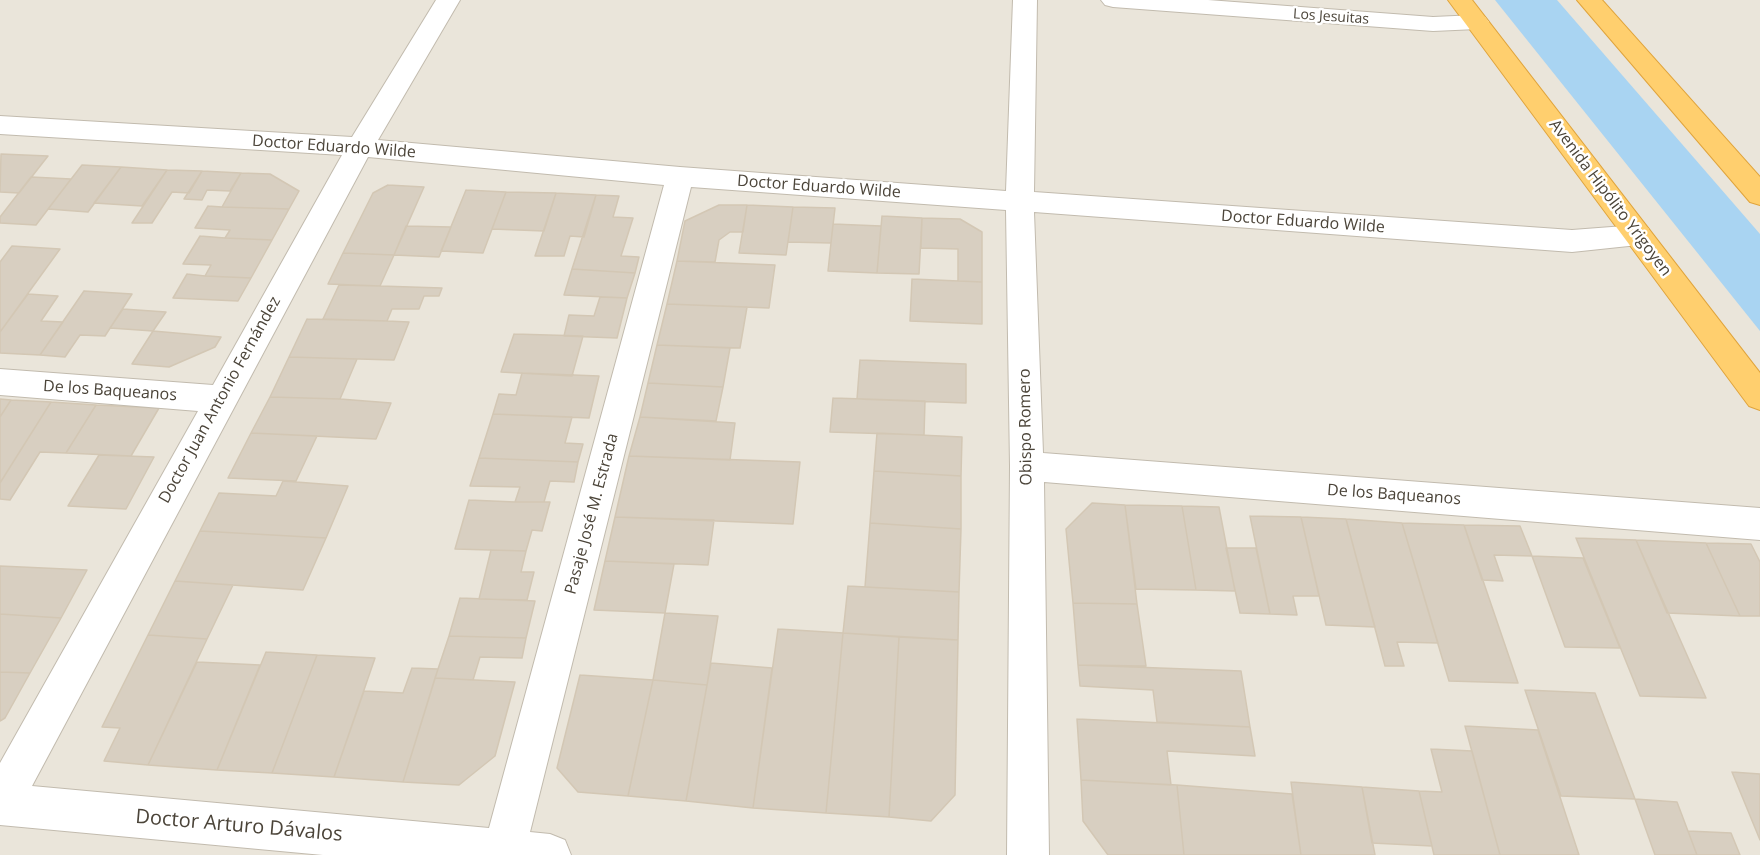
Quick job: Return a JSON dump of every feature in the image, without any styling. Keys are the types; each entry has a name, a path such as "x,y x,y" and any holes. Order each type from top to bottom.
{"highway":[{"name":"Avenida Hipólito Yrigoyen","path":"1460,0 1760,397"},
{"path":"1589,0 1760,195"}],"street":[{"name":"Doctor Juan Antonio Fernández","path":"0,804 360,147 448,0"},
{"name":"Obispo Romero","path":"1025,0 1020,202 1027,466 1028,855"},
{"name":"Los Jesuitas","path":"1113,0 1433,24 1478,22"},
{"name":"Doctor Eduardo Wilde","path":"0,125 360,147 680,177 1572,241 1638,235"},
{"name":"Pasaje José M. Estrada","path":"504,851 680,177"},
{"name":"De los Baqueanos","path":"0,382 220,399"},
{"name":"De los Baqueanos","path":"1027,466 1760,524"},
{"name":"Doctor Arturo Dávalos","path":"0,804 550,855"}],"shaded area":[{"path":"0,0 1760,0 1760,855 0,855"}],"water":[{"path":"1495,0 1557,0 1760,234 1760,331"}],"building":[{"path":"1,154 48,156 19,193 0,192"},
{"path":"82,165 121,167 88,212 48,209"},
{"path":"121,167 167,170 142,206 94,203"},
{"path":"167,170 202,171 189,193 172,192 152,223 132,223"},
{"path":"202,171 241,173 230,191 207,190 202,200 184,199"},
{"path":"241,173 270,174 299,191 289,209 222,207"},
{"path":"31,177 71,179 36,225 0,223 0,217"},
{"path":"388,185 424,187 394,255 343,253 373,193"},
{"path":"466,190 506,192 483,253 441,251"},
{"path":"506,192 556,193 544,231 492,229"},
{"path":"556,193 596,195 584,237 570,236 564,256 535,256"},
{"path":"596,195 619,196 613,217 633,218 621,256 639,257 635,273 572,269"},
{"path":"719,205 747,205 743,232 730,232 719,240 715,262 677,261 685,221"},
{"path":"747,205 793,207 786,255 739,253"},
{"path":"208,206 289,209 272,240 225,238 230,230 195,228"},
{"path":"793,207 835,208 831,243 788,242"},
{"path":"882,216 922,218 919,274 877,273"},
{"path":"922,218 960,219 982,232 982,282 958,281 958,249 921,248"},
{"path":"833,224 881,226 877,273 828,271"},
{"path":"406,226 451,227 439,257 394,255"},
{"path":"200,236 272,240 251,278 205,276 211,265 183,264"},
{"path":"12,246 60,249 0,332 0,262"},
{"path":"343,253 394,255 380,286 328,284"},
{"path":"677,261 775,265 769,308 667,304"},
{"path":"572,269 635,273 627,298 564,295"},
{"path":"187,274 251,278 238,301 173,298"},
{"path":"912,279 982,282 982,324 910,321"},
{"path":"339,285 442,288 439,296 424,296 419,309 392,309 387,321 323,319"},
{"path":"84,291 132,294 105,336 80,335 65,357 40,355"},
{"path":"28,294 58,296 41,321 63,322 40,355 0,353 0,332"},
{"path":"600,297 627,298 617,338 564,336 569,315 594,316"},
{"path":"667,304 747,307 740,348 657,345"},
{"path":"123,309 166,312 153,331 110,328"},
{"path":"307,319 409,322 394,360 289,357"},
{"path":"153,331 221,337 215,347 169,367 132,364"},
{"path":"514,334 583,336 572,376 501,372"},
{"path":"657,345 730,348 723,387 648,383"},
{"path":"289,357 357,359 340,399 270,397"},
{"path":"860,360 966,364 966,403 857,399"},
{"path":"522,373 599,376 589,418 493,414 499,394 516,395"},
{"path":"648,383 723,387 716,421 640,417"},
{"path":"270,397 391,403 376,439 251,433"},
{"path":"833,398 925,401 924,435 830,432"},
{"path":"0,399 11,400 0,417"},
{"path":"11,400 51,402 0,483 0,417"},
{"path":"51,402 96,405 66,453 40,452 10,500 0,499 0,483"},
{"path":"96,405 159,408 131,456 66,453"},
{"path":"493,414 572,417 565,443 583,444 578,462 479,458"},
{"path":"640,417 735,423 730,460 629,456"},
{"path":"251,433 317,436 296,481 228,478"},
{"path":"877,433 962,437 961,476 874,471"},
{"path":"99,455 154,457 126,509 68,506"},
{"path":"629,456 800,462 793,524 615,517"},
{"path":"479,458 578,462 574,482 550,481 544,502 515,502 520,487 470,486"},
{"path":"874,471 961,476 961,529 870,523"},
{"path":"283,481 348,486 326,538 200,531 219,493 276,496"},
{"path":"469,500 550,502 542,531 532,530 526,551 455,549"},
{"path":"1092,503 1125,505 1137,604 1073,603 1066,529"},
{"path":"1125,505 1182,506 1196,590 1136,589"},
{"path":"1182,506 1219,507 1235,591 1196,590"},
{"path":"1250,516 1301,517 1319,596 1293,596 1297,615 1270,614"},
{"path":"615,517 714,520 708,565 605,561"},
{"path":"1301,517 1346,519 1375,627 1326,625"},
{"path":"1346,519 1402,523 1438,643 1397,642 1404,666 1385,666"},
{"path":"870,523 961,529 959,592 865,587"},
{"path":"1402,523 1464,525 1518,683 1449,681"},
{"path":"1464,525 1520,526 1532,556 1494,555 1503,581 1482,580"},
{"path":"200,531 326,538 303,590 175,581"},
{"path":"1576,538 1636,540 1706,698 1640,696"},
{"path":"1636,540 1706,543 1740,616 1667,613"},
{"path":"1706,543 1751,544 1760,562 1760,616 1740,616"},
{"path":"1226,548 1256,548 1270,614 1240,613"},
{"path":"491,550 526,551 521,572 534,572 527,600 479,599"},
{"path":"1532,556 1583,558 1620,648 1565,647"},
{"path":"605,561 674,564 665,613 594,610"},
{"path":"0,566 87,570 61,618 0,614"},
{"path":"175,581 233,585 207,639 148,635"},
{"path":"848,586 959,592 958,640 843,633"},
{"path":"460,598 535,601 526,638 449,636"},
{"path":"1073,603 1137,604 1146,666 1078,665"},
{"path":"665,613 718,616 707,685 653,680"},
{"path":"0,614 61,618 30,673 0,672"},
{"path":"778,629 843,633 826,813 753,808"},
{"path":"843,633 899,637 889,817 826,813"},
{"path":"148,635 207,639 148,765 104,761 120,728 102,727"},
{"path":"449,636 526,638 522,658 480,657 473,680 435,678"},
{"path":"899,637 958,640 955,795 931,821 889,817"},
{"path":"266,652 317,655 272,773 217,770"},
{"path":"317,655 375,658 334,777 272,773"},
{"path":"197,662 260,665 217,770 148,765"},
{"path":"711,663 772,668 753,808 686,801"},
{"path":"1078,665 1241,671 1250,727 1157,722 1153,690 1080,686"},
{"path":"412,668 438,669 403,782 334,777 364,691 403,693"},
{"path":"0,672 30,673 5,718 0,721"},
{"path":"580,675 653,680 628,796 578,792 557,768"},
{"path":"435,678 515,682 495,756 459,785 403,782"},
{"path":"653,680 707,685 686,801 628,796"},
{"path":"1525,690 1595,693 1635,799 1561,796"},
{"path":"1077,719 1250,727 1255,756 1167,751 1171,785 1081,780"},
{"path":"1465,726 1538,730 1579,855 1500,855"},
{"path":"1431,749 1472,751 1500,855 1434,855 1419,791 1442,792"},
{"path":"1732,772 1760,774 1760,840"},
{"path":"1081,780 1177,785 1184,855 1108,855 1083,821"},
{"path":"1291,782 1362,787 1375,855 1301,855"},
{"path":"1177,785 1292,794 1301,855 1184,855"},
{"path":"1362,787 1419,791 1432,846 1372,843"},
{"path":"1635,799 1677,802 1697,855 1655,855"},
{"path":"1688,831 1731,833 1740,855 1697,855"}]}
